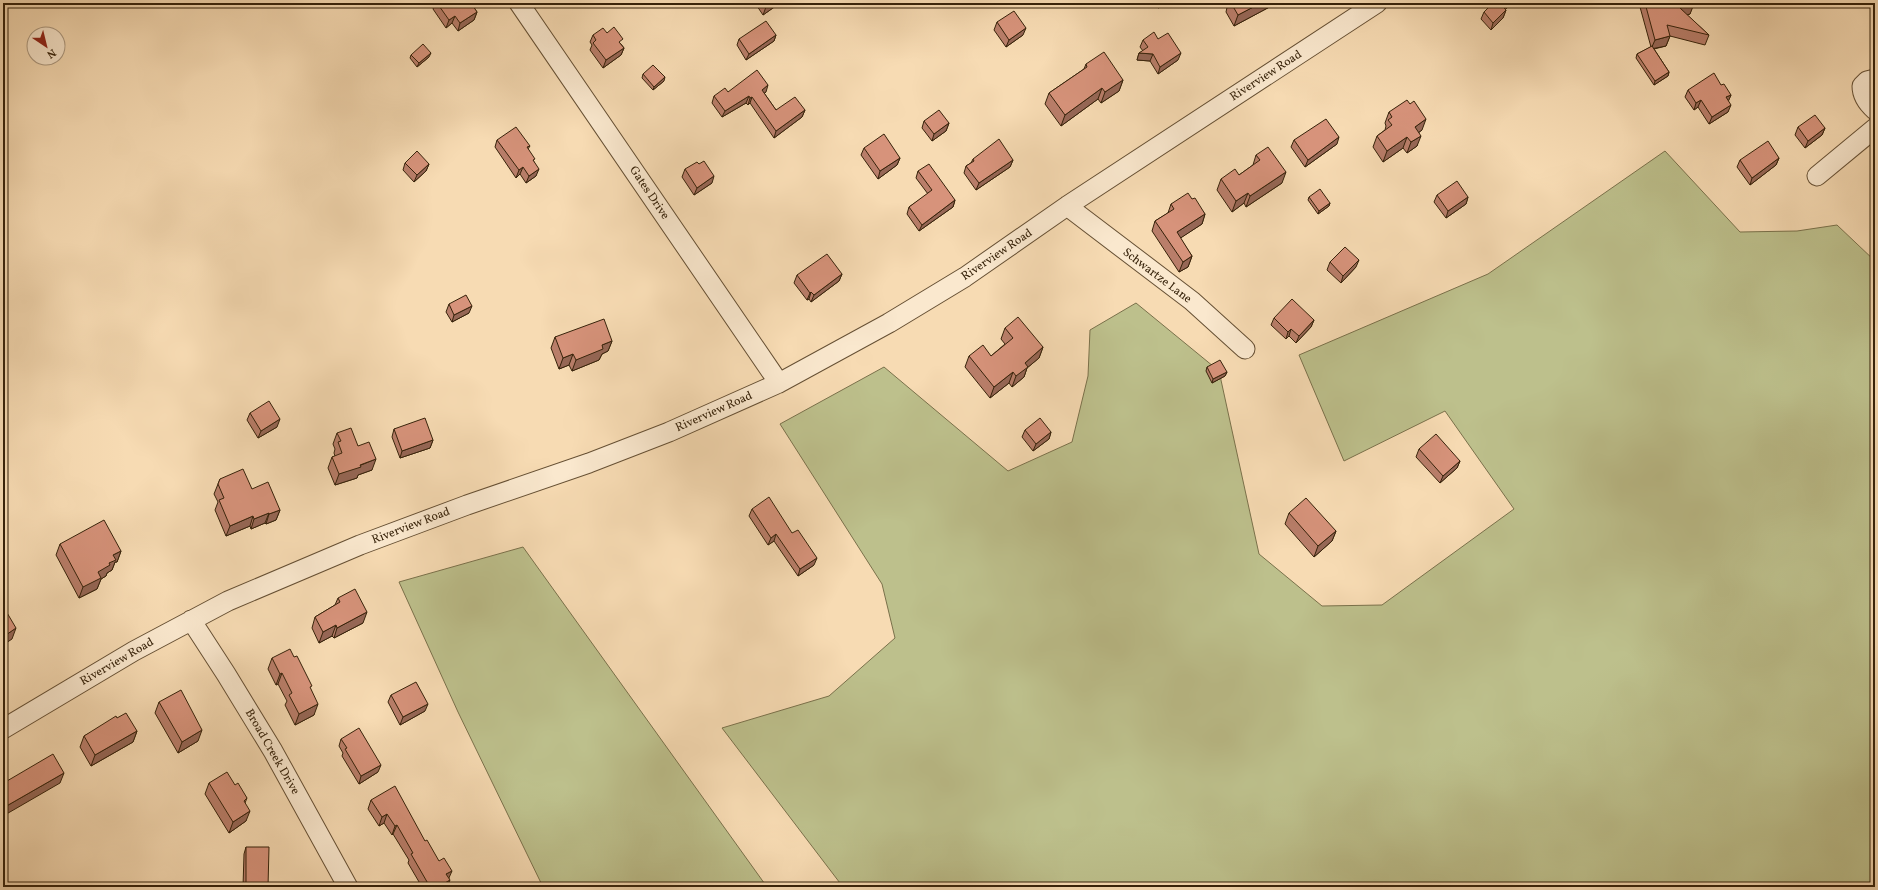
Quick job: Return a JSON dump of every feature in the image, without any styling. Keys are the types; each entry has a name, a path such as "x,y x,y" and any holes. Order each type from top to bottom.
{"street":[{"name":"Gates Drive","path":"520,3 779,382"},
{"name":"Riverview Road","path":"3,729 134,651 228,601 306,567 467,505 589,463 638,442 669,432 779,382 889,323 970,273 1067,206 1377,3"},
{"path":"1875,79 1867,81 1862,86 1862,94 1866,101 1875,110"},
{"path":"1817,176 1875,128"},
{"name":"Schwartze Lane","path":"1067,206 1192,301 1245,349"},
{"name":"Broad Creek Drive","path":"191,620 273,751 348,887"}],"green space":[{"path":"1665,151 1740,232 1797,231 1837,225 1875,261 1875,887 843,887 722,728 829,696 895,638 882,584 780,424 884,367 1008,471 1072,442 1088,376 1090,330 1136,303 1219,371 1259,554 1322,606 1382,605 1514,509 1445,411 1344,461 1299,355 1488,274"},
{"path":"523,547 767,887 543,887 458,712 399,582"}],"building":[{"path":"437,3 471,3 477,12 460,23 455,16 449,20"},
{"path":"763,3 772,3 766,7"},
{"path":"1231,3 1261,3 1238,15"},
{"path":"1493,3 1507,3 1503,7 1506,10 1493,23 1484,12"},
{"path":"1645,3 1693,3 1694,4 1680,8 1709,35 1667,25 1670,36 1655,40"},
{"path":"1014,11 1026,28 1009,40 997,22"},
{"path":"766,21 776,35 749,54 739,39"},
{"path":"614,27 623,39 619,42 624,48 606,60 593,43 596,40 593,35 603,28 607,33"},
{"path":"1154,32 1158,39 1168,33 1181,53 1160,67 1153,54 1139,53 1148,47 1143,40"},
{"path":"423,44 431,53 419,63 411,55"},
{"path":"1652,46 1669,72 1655,81 1637,54"},
{"path":"1104,52 1123,80 1105,92 1102,88 1065,115 1049,93 1087,67 1086,64"},
{"path":"653,65 665,77 654,87 643,74"},
{"path":"757,70 768,85 762,90 776,110 795,97 805,110 776,131 752,97 750,98 749,96 725,111 714,96 725,88 728,92"},
{"path":"1714,73 1721,85 1724,84 1731,95 1726,97 1731,105 1712,117 1701,100 1696,103 1688,90"},
{"path":"1407,100 1410,104 1414,101 1426,119 1415,127 1421,136 1411,142 1407,137 1387,151 1377,136 1392,125 1388,120 1392,117 1389,112"},
{"path":"939,110 949,123 934,134 924,121"},
{"path":"1815,115 1825,128 1808,141 1798,127"},
{"path":"1326,119 1339,137 1308,160 1294,140"},
{"path":"516,127 530,146 527,147 535,159 533,160 539,169 529,176 523,167 519,170 497,140"},
{"path":"884,134 900,158 880,171 864,148"},
{"path":"999,139 1013,160 979,183 966,166"},
{"path":"1768,141 1779,158 1752,178 1740,160"},
{"path":"1268,147 1286,172 1250,196 1248,193 1236,201 1221,179 1235,169 1239,175 1260,160 1256,155"},
{"path":"417,151 429,164 417,175 405,163"},
{"path":"704,161 714,176 697,188 685,169 697,162 699,164"},
{"path":"929,164 955,200 922,225 909,207 932,190 918,171"},
{"path":"1457,181 1468,197 1448,211 1437,195"},
{"path":"1320,189 1330,203 1319,211 1309,197"},
{"path":"1188,193 1192,199 1195,198 1205,214 1177,232 1192,256 1183,262 1155,221 1174,209 1171,204"},
{"path":"1345,247 1359,260 1343,276 1330,262"},
{"path":"827,254 842,274 814,295 811,292 810,293 797,275"},
{"path":"466,295 472,306 454,315 449,304"},
{"path":"1292,299 1314,320 1299,336 1291,329 1288,332 1274,318"},
{"path":"1018,317 1043,347 1025,363 1028,367 1016,376 1013,372 994,387 969,356 983,345 991,356 1013,338 1005,328"},
{"path":"604,319 612,341 602,345 603,349 576,360 573,354 563,358 555,337"},
{"path":"1220,360 1227,372 1213,379 1207,367"},
{"path":"269,401 280,419 261,431 250,413"},
{"path":"425,418 433,440 402,451 394,429"},
{"path":"1040,418 1051,432 1036,444 1025,430"},
{"path":"351,428 358,446 369,442 376,459 360,465 361,467 339,474 332,457 342,453 338,442 341,441 337,433"},
{"path":"1436,434 1460,461 1443,476 1419,449"},
{"path":"243,469 252,489 268,482 280,510 254,519 253,516 230,526 219,500 224,498 218,484 220,479"},
{"path":"769,497 792,533 798,530 817,558 800,569 776,534 771,538 752,509"},
{"path":"1306,498 1336,531 1318,546 1289,513"},
{"path":"104,520 121,551 113,555 116,560 109,563 110,565 98,572 101,578 83,587 60,544"},
{"path":"355,589 367,612 337,628 336,625 323,632 315,617 340,602 338,598"},
{"path":"3,606 16,628 3,637"},
{"path":"290,649 294,657 297,656 312,686 310,687 318,704 299,714 289,695 292,693 282,673 280,674 272,658"},
{"path":"416,682 428,704 403,717 391,695"},
{"path":"181,690 202,730 182,742 159,702"},
{"path":"126,713 137,731 95,755 84,736 116,716 117,718"},
{"path":"359,728 381,765 361,776 345,749 347,748 341,739"},
{"path":"53,754 64,773 3,808 3,782"},
{"path":"227,772 235,785 238,783 247,798 244,801 250,811 233,822 209,783"},
{"path":"395,786 425,841 427,840 439,861 444,858 452,871 446,874 450,880 438,887 430,887 411,854 413,853 397,825 395,826 387,814 382,817 371,800"},
{"path":"246,847 269,847 268,887 246,887"}]}
